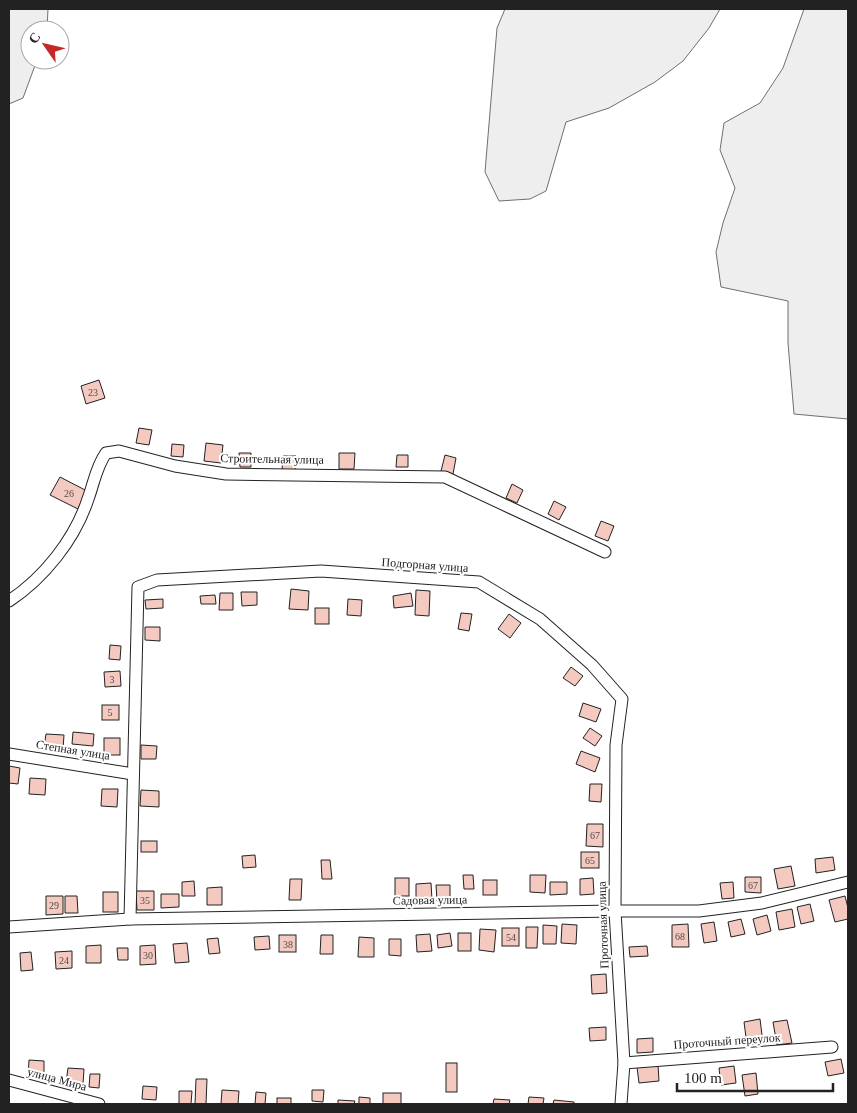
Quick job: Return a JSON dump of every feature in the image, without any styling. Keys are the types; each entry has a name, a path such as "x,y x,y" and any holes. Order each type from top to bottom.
{"street":[{"name":"Строительная улица","path":"9,601 27,589 70,540 88,500 98,463 106,453 119,450 175,466 226,474 445,476 605,552"},
{"name":"Подгорная улица","path":"133,774 138,587 158,580 321,571 479,582 540,619 592,665 622,699 616,745"},
{"name":"Проточная улица","path":"616,745 615,911 624,1063 621,1104"},
{"name":"Степная улица","path":"9,754 133,774"},
{"path":"130,919 133,774"},
{"name":"Садовая улица","path":"9,927 130,919 615,911 699,912 762,903 848,882"},
{"name":"Проточный переулок","path":"624,1063 832,1047"},
{"name":"улица Мира","path":"9,1080 99,1104"}],"shaded area":[{"path":"9,9 48,9 47,20 20,20 20,70 33,70 23,98 9,104"},
{"path":"505,9 720,9 709,28 683,61 655,82 609,108 566,122 546,191 530,199 499,201 485,172 497,28"},
{"path":"804,9 848,9 848,419 794,414 788,343 788,301 721,287 716,252 723,223 735,188 720,150 724,123 760,103 783,68"}],"building":[{"path":"99,380 105,398 86,404 81,386"},
{"path":"139,428 152,430 149,445 136,443"},
{"path":"206,443 223,445 221,463 204,461"},
{"path":"172,444 184,445 183,457 171,456"},
{"path":"239,453 251,453 251,467 240,467"},
{"path":"339,453 355,453 354,469 339,469"},
{"path":"397,455 408,455 408,467 396,467"},
{"path":"445,455 456,458 453,474 441,471"},
{"path":"283,456 296,456 295,471 282,470"},
{"path":"60,477 87,491 78,509 50,495"},
{"path":"512,484 523,490 517,503 506,498"},
{"path":"554,501 566,507 559,520 548,514"},
{"path":"601,521 614,526 608,541 595,536"},
{"path":"291,589 309,591 308,610 289,609"},
{"path":"416,590 430,591 429,616 415,615"},
{"path":"241,592 257,592 257,605 242,606"},
{"path":"220,593 233,593 233,610 219,610"},
{"path":"411,593 413,606 394,608 393,596"},
{"path":"215,595 216,604 201,604 200,596"},
{"path":"163,599 163,608 146,609 145,600"},
{"path":"348,599 362,600 361,616 347,615"},
{"path":"315,608 329,608 329,624 315,624"},
{"path":"461,613 472,614 469,631 458,629"},
{"path":"509,614 521,623 510,638 498,629"},
{"path":"145,627 160,627 160,641 145,640"},
{"path":"110,645 121,646 120,660 109,659"},
{"path":"571,667 583,676 575,686 563,678"},
{"path":"120,671 121,686 105,687 104,672"},
{"path":"583,703 601,709 596,722 579,716"},
{"path":"102,705 119,705 119,720 102,720"},
{"path":"590,728 602,736 595,746 583,738"},
{"path":"73,732 94,734 93,746 72,744"},
{"path":"46,734 64,735 63,749 44,748"},
{"path":"104,738 120,738 120,755 104,755"},
{"path":"141,745 157,746 156,759 141,759"},
{"path":"581,751 600,758 595,772 576,764"},
{"path":"9,766 20,768 18,784 9,783"},
{"path":"30,778 46,779 45,795 29,794"},
{"path":"590,784 602,784 601,802 589,801"},
{"path":"102,789 118,789 117,807 101,806"},
{"path":"141,790 159,791 159,807 140,806"},
{"path":"587,824 603,824 603,847 586,846"},
{"path":"141,841 157,841 157,852 141,852"},
{"path":"581,852 599,852 599,868 581,868"},
{"path":"255,855 256,867 243,868 242,856"},
{"path":"833,857 835,870 816,873 815,859"},
{"path":"321,860 330,860 332,879 322,879"},
{"path":"791,866 795,886 778,889 774,869"},
{"path":"463,875 473,875 474,889 464,889"},
{"path":"530,875 546,875 545,893 530,892"},
{"path":"745,877 761,877 761,893 745,892"},
{"path":"395,878 409,878 409,896 395,896"},
{"path":"593,878 594,894 580,895 580,879"},
{"path":"290,879 302,879 301,900 289,900"},
{"path":"483,880 497,880 497,895 483,895"},
{"path":"194,881 195,896 182,896 182,882"},
{"path":"550,882 567,882 567,894 550,895"},
{"path":"733,882 734,898 722,899 720,883"},
{"path":"431,883 432,900 416,901 416,884"},
{"path":"436,885 450,885 450,900 437,901"},
{"path":"222,887 222,905 207,905 207,888"},
{"path":"136,891 154,891 154,910 137,910"},
{"path":"103,892 118,892 118,912 103,912"},
{"path":"161,894 179,894 179,907 161,908"},
{"path":"46,896 63,896 63,914 46,915"},
{"path":"65,896 77,896 78,913 65,913"},
{"path":"845,896 848,919 835,922 829,900"},
{"path":"810,904 814,921 801,924 797,907"},
{"path":"792,909 795,927 779,930 776,912"},
{"path":"767,915 771,931 757,935 753,919"},
{"path":"741,919 745,934 731,937 728,922"},
{"path":"714,922 717,941 704,943 701,924"},
{"path":"562,924 577,925 576,944 561,943"},
{"path":"688,924 689,947 672,947 672,925"},
{"path":"543,925 557,926 556,944 543,944"},
{"path":"526,927 538,927 537,948 526,948"},
{"path":"502,928 519,928 519,946 502,946"},
{"path":"480,929 496,930 494,952 479,950"},
{"path":"450,933 452,946 438,948 437,935"},
{"path":"458,933 471,933 471,951 458,951"},
{"path":"430,934 432,951 417,952 416,935"},
{"path":"279,935 296,935 296,952 279,952"},
{"path":"321,935 333,935 333,954 320,954"},
{"path":"269,936 270,949 255,950 254,937"},
{"path":"359,937 374,938 374,957 358,957"},
{"path":"218,938 220,953 209,954 207,939"},
{"path":"389,939 401,939 401,956 389,955"},
{"path":"187,943 189,962 175,963 173,944"},
{"path":"101,945 101,963 86,963 86,946"},
{"path":"155,945 156,964 140,965 140,946"},
{"path":"647,946 648,956 630,957 629,947"},
{"path":"117,948 128,948 128,960 118,960"},
{"path":"72,951 72,968 56,969 55,952"},
{"path":"31,952 33,970 21,971 20,953"},
{"path":"606,974 607,993 592,994 591,975"},
{"path":"760,1019 763,1043 747,1045 744,1022"},
{"path":"787,1020 792,1043 777,1045 773,1022"},
{"path":"606,1027 606,1040 590,1041 589,1028"},
{"path":"653,1038 653,1052 637,1053 637,1039"},
{"path":"841,1059 844,1073 828,1076 825,1062"},
{"path":"29,1060 44,1061 44,1077 28,1077"},
{"path":"446,1063 457,1063 457,1092 446,1092"},
{"path":"658,1065 659,1081 639,1083 637,1067"},
{"path":"734,1066 736,1083 721,1085 719,1068"},
{"path":"68,1068 84,1069 83,1084 66,1083"},
{"path":"756,1073 758,1094 745,1096 742,1075"},
{"path":"90,1074 100,1074 99,1088 89,1087"},
{"path":"196,1079 207,1079 206,1104 195,1104"},
{"path":"143,1086 157,1087 156,1100 142,1099"},
{"path":"222,1090 239,1091 238,1104 221,1104"},
{"path":"312,1090 324,1090 323,1102 312,1101"},
{"path":"179,1091 192,1091 191,1104 179,1104"},
{"path":"256,1092 266,1093 265,1104 255,1104"},
{"path":"383,1093 401,1093 401,1104 383,1104"},
{"path":"359,1097 370,1098 370,1104 359,1104"},
{"path":"529,1097 544,1098 543,1104 528,1104"},
{"path":"277,1098 291,1098 291,1104 277,1104"},
{"path":"494,1099 510,1100 509,1104 493,1104"},
{"path":"338,1100 355,1101 354,1104 338,1104"},
{"path":"554,1100 574,1102 574,1104 553,1104"}]}
